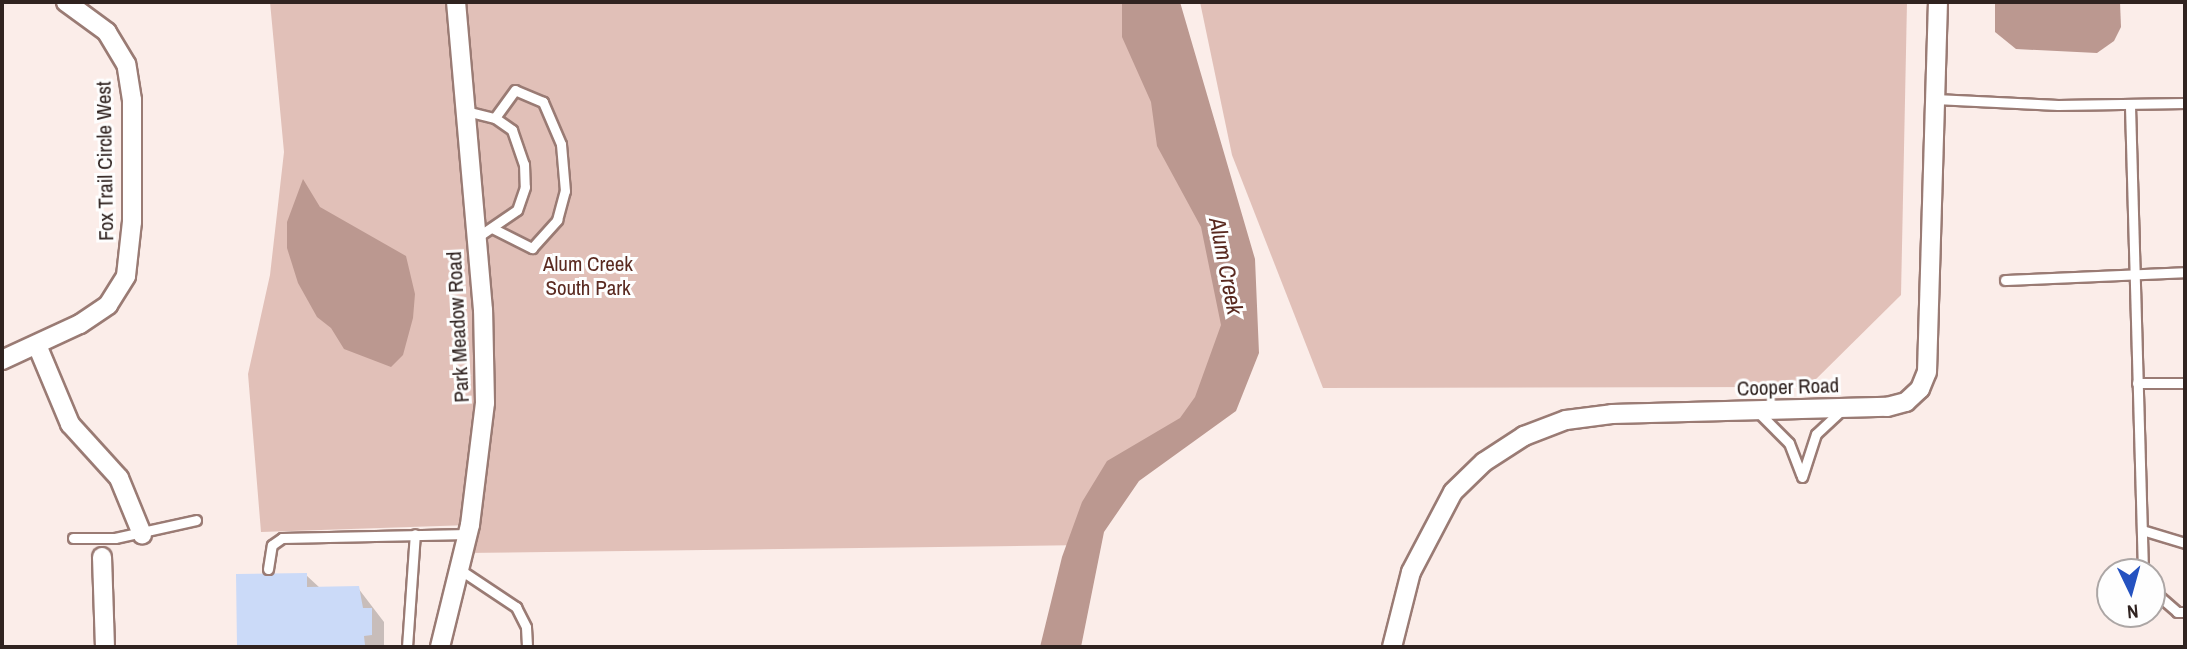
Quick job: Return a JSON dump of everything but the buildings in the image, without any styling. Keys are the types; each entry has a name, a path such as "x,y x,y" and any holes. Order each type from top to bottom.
{"street":[{"name":"Fox Trail Circle West","path":"2,360 37,345 108,304 126,276 132,222 132,100 126,64 107,32 66,2"},
{"name":"Park Meadow Road","path":"440,647 468,534 485,403 476,238 456,2"},
{"name":"Cooper Road","path":"1392,647 1411,572 1429,531 1453,492 1484,461 1524,436 1566,420 1612,414 1845,408 1906,402 1920,389 1927,372 1938,2"},
{"path":"37,345 70,424 119,478 142,534"},
{"path":"102,557 106,647"}],"lane":[{"path":"492,228 532,248 557,219 565,191 561,144 542,102 515,90 495,118"},
{"path":"1935,99 2130,106 2185,103"},
{"path":"2130,106 2143,558"},
{"path":"466,111 495,118 512,130 520,145 525,187 517,209 476,238"},
{"path":"2005,280 2185,272"},
{"path":"2137,383 2185,383"},
{"path":"1754,410 1789,443 1802,477 1816,434 1845,408"},
{"path":"73,538 142,534 196,520"},
{"path":"2142,530 2185,543"},
{"path":"407,647 415,534"},
{"path":"268,569 272,545 282,538 468,534"},
{"path":"459,569 516,607 526,627 527,647"},
{"path":"2166,602 2177,612 2185,612"}],"green space":[{"name":"Alum Creek South Park","path":"270,2 1155,2 1238,330 1210,416 1123,477 1087,545 463,553 470,525 261,532 248,374 270,275 284,152"},
{"path":"1200,2 1907,2 1901,295 1808,387 1323,388 1232,155"}],"water":[{"name":"Alum Creek","path":"1122,2 1180,2 1255,259 1259,353 1236,411 1139,481 1104,532 1081,647 1040,647 1062,557 1082,502 1107,461 1180,418 1195,397 1221,325 1201,227 1157,146 1151,102 1122,37"},
{"path":"1995,2 2120,2 2121,27 2114,41 2097,53 2016,49 1995,32"},
{"path":"303,179 320,207 406,256 415,294 413,318 403,355 391,367 344,349 331,328 317,317 298,283 287,248 287,222"}]}
